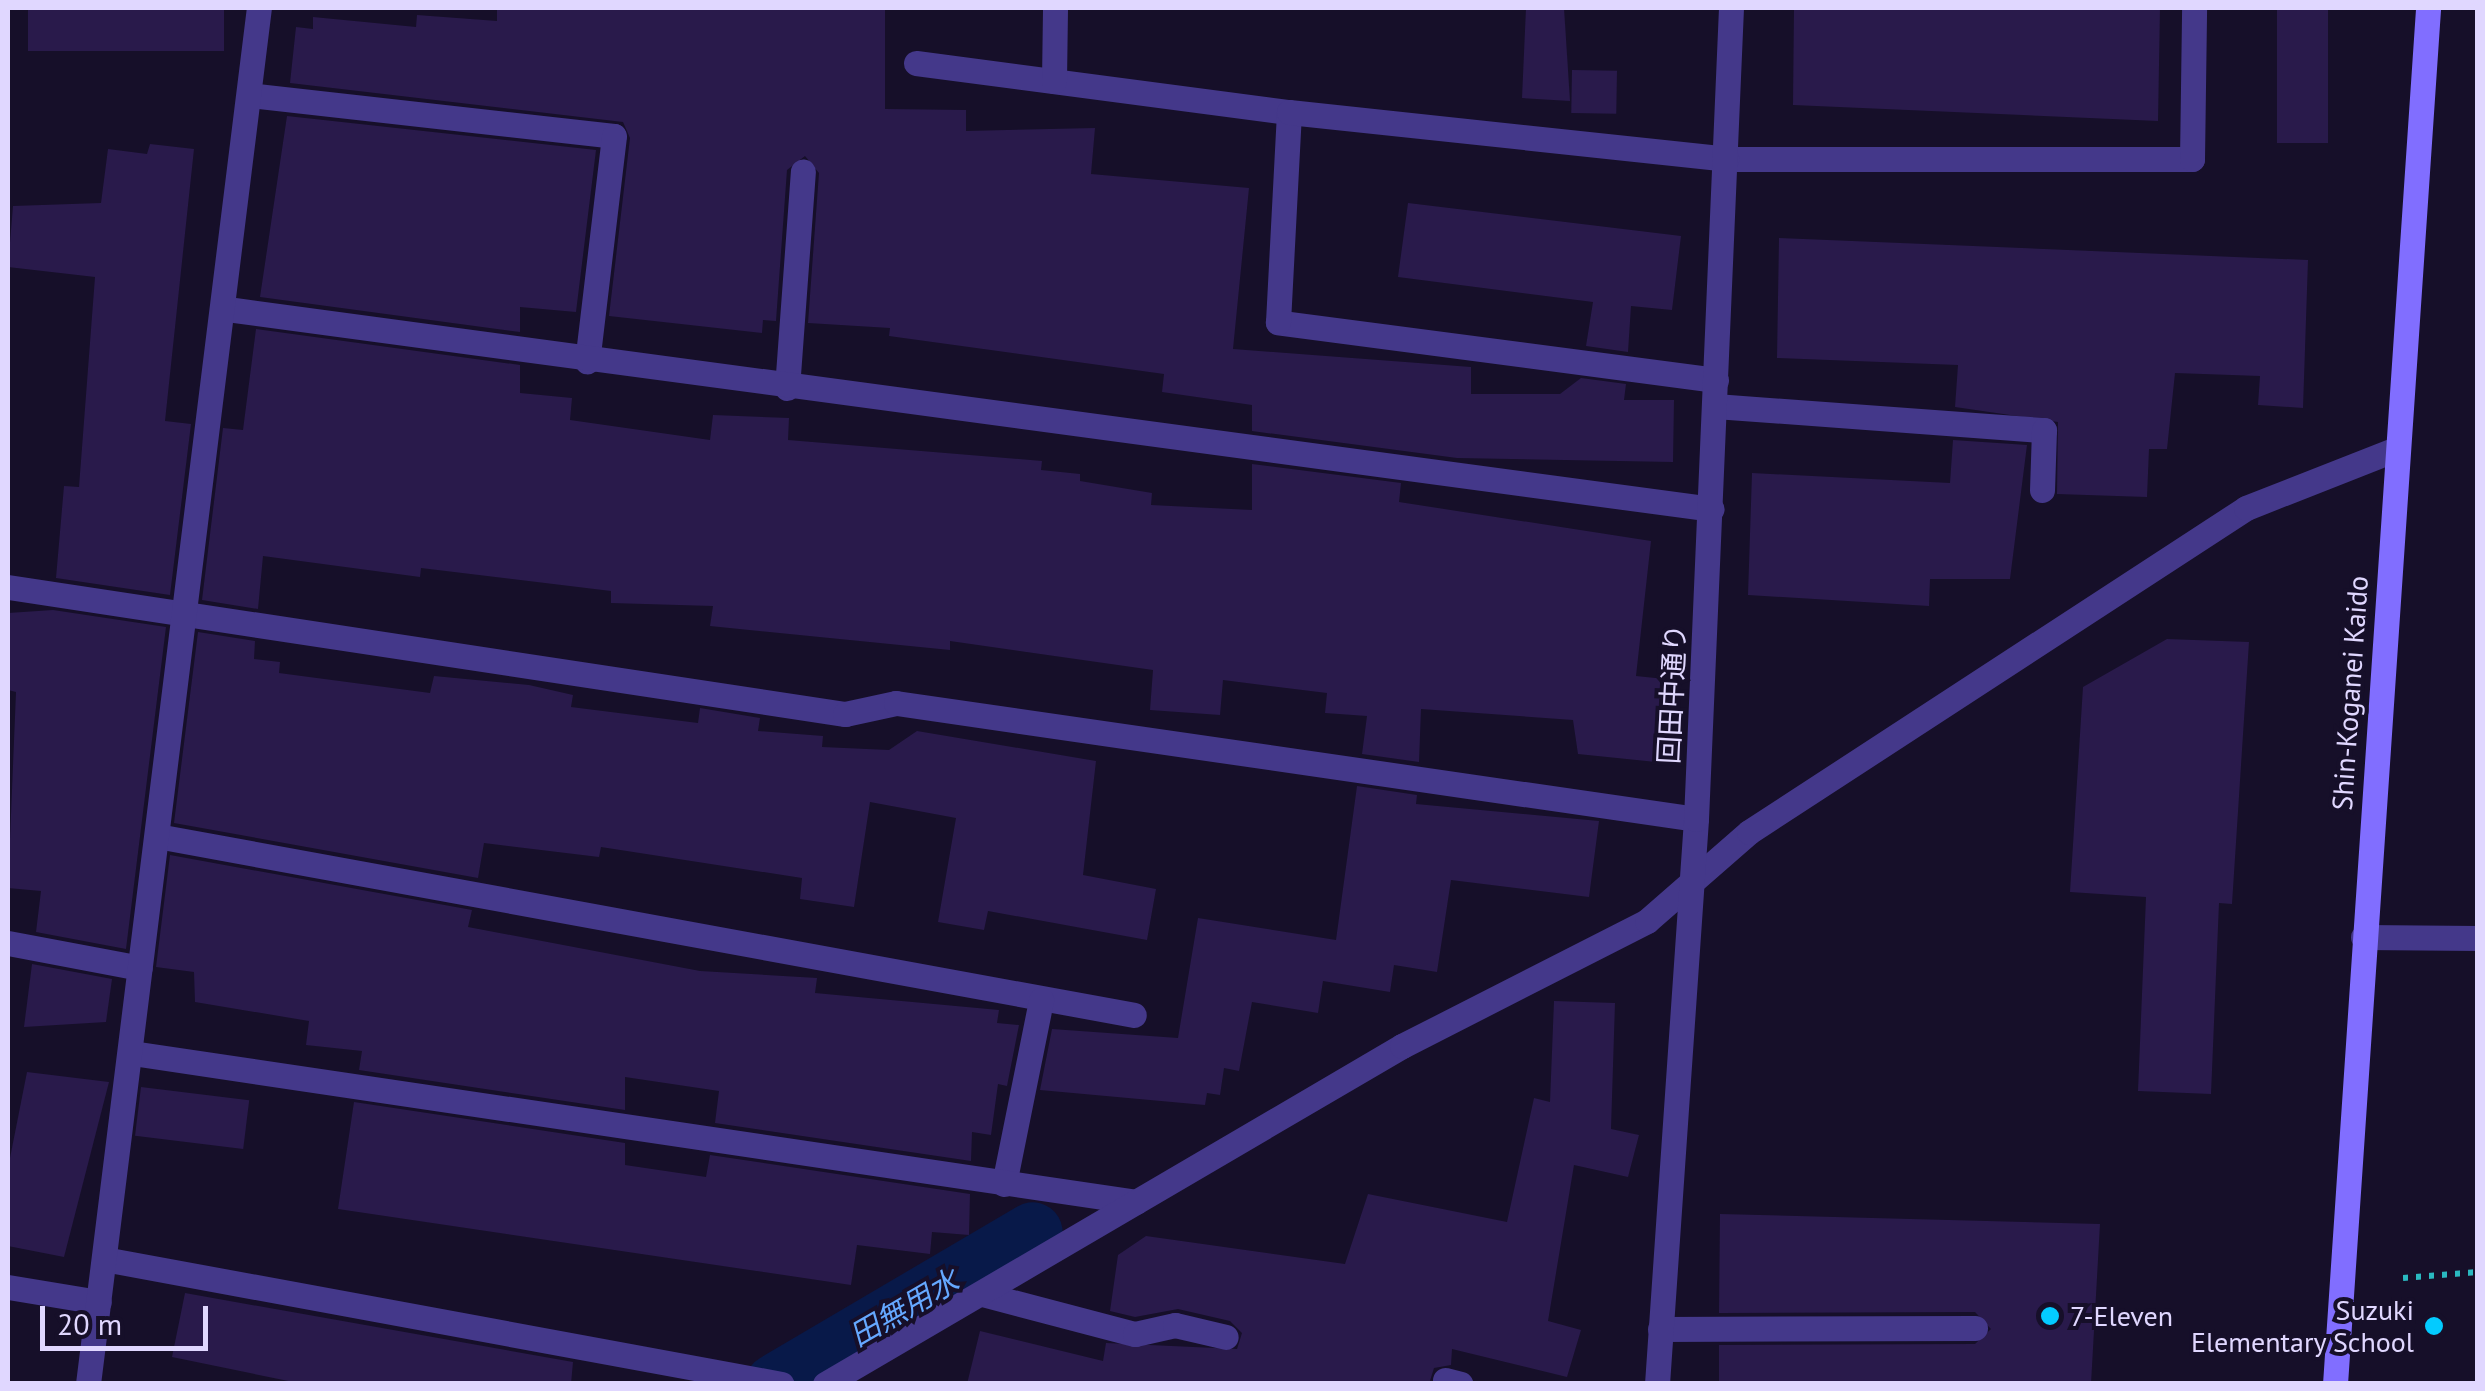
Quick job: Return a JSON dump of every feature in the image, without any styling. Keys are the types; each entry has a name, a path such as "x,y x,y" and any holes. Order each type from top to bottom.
{"main road":[{"name":"Shin-Koganei Kaido","path":"2335,1384 2428,8"}],"street":[{"path":"88,1384 132,1053 183,616 227,310 259,8"},
{"path":"1054,81 1055,8"},
{"name":"回田中通り","path":"1657,1384 1686,890 1696,819 1731,8"},
{"path":"916,63 1289,112 1726,159 2192,159 2194,8"},
{"path":"248,95 614,136 587,361"},
{"path":"1289,112 1278,322 1716,380"},
{"path":"787,388 802,172"},
{"path":"227,310 1712,509"},
{"path":"1715,406 2044,430 2042,490"},
{"path":"826,1384 1402,1046 1646,921 1748,832 2246,508 2398,448"},
{"path":"8,587 845,714 896,703 1696,819"},
{"path":"157,836 536,898 1041,1000 1134,1015"},
{"path":"2363,936 2478,938"},
{"path":"8,943 140,968"},
{"path":"1004,1184 1041,1000"},
{"path":"132,1053 1136,1202"},
{"path":"104,1260 772,1382"},
{"path":"8,1287 99,1302"},
{"path":"982,1294 1135,1334 1175,1325 1226,1337"},
{"path":"1660,1329 1975,1328"}],"path":[{"path":"2403,1278 2478,1272"}],"building":[{"path":"28,8 224,8 224,51 28,51"},
{"path":"497,8 885,8 885,109 966,110 966,131 1095,128 1091,174 1249,188 1233,349 1471,367 1471,394 1560,394 1581,378 1626,384 1624,400 1674,400 1673,462 1457,458 1252,431 1252,405 1162,392 1164,374 889,336 890,328 808,323 819,173 805,156 787,170 776,321 763,320 762,333 609,316 630,138 623,122 290,83 296,27 313,29 313,17 416,27 417,15 497,21"},
{"path":"1526,8 1564,8 1570,101 1522,98"},
{"path":"1794,8 2160,8 2158,121 1793,105"},
{"path":"2277,8 2328,8 2328,143 2277,143"},
{"path":"1572,70 1617,71 1616,114 1571,113"},
{"path":"287,116 596,150 576,312 520,307 520,332 260,297"},
{"path":"150,144 194,149 165,421 191,424 170,595 56,578 64,486 79,487 95,277 8,267 13,206 101,203 108,149 147,154"},
{"path":"1408,203 1681,236 1672,310 1631,306 1628,352 1586,346 1593,302 1398,277"},
{"path":"1779,238 2308,260 2303,408 2258,405 2260,376 2175,373 2167,449 2149,449 2147,497 2057,494 2058,422 1955,407 1958,365 1777,358"},
{"path":"256,329 520,365 520,393 572,398 570,420 710,440 713,415 789,418 788,440 1042,461 1041,470 1080,474 1080,481 1152,493 1151,505 1252,510 1252,464 1401,483 1399,502 1651,541 1636,676 1665,679 1656,762 1578,754 1573,720 1421,709 1419,762 1362,754 1367,716 1325,713 1327,693 1223,680 1220,715 1150,710 1153,670 950,641 950,650 710,626 713,606 611,603 611,591 421,568 420,577 263,556 258,609 202,600 223,428 243,430"},
{"path":"1953,440 2027,445 2010,579 1930,579 1929,606 1748,595 1752,473 1950,483"},
{"path":"53,610 166,627 126,949 36,932 41,891 8,888 16,692 8,690 8,613"},
{"path":"198,632 255,641 254,659 280,662 279,673 430,693 434,676 529,685 573,695 571,707 698,723 700,708 760,718 758,731 823,736 822,747 889,750 917,731 1096,761 1083,875 1156,889 1147,940 988,911 984,930 938,922 956,818 870,802 854,907 800,899 802,878 601,847 599,857 484,843 478,878 174,823"},
{"path":"2167,639 2249,642 2232,904 2219,903 2211,1094 2138,1091 2146,897 2070,892 2083,687"},
{"path":"1357,786 1417,795 1416,804 1599,821 1589,897 1451,880 1437,972 1394,965 1390,992 1323,981 1318,1013 1252,1002 1239,1071 1224,1068 1220,1095 1207,1093 1205,1105 1040,1090 1052,1029 1178,1038 1198,918 1336,940"},
{"path":"170,855 472,910 468,927 700,971 817,978 815,993 999,1010 997,1023 1019,1025 1007,1086 998,1084 991,1135 972,1132 971,1161 715,1123 719,1091 625,1077 625,1110 359,1070 362,1051 306,1045 309,1021 195,1002 194,972 156,967"},
{"path":"32,964 112,979 106,1022 24,1027"},
{"path":"1554,1001 1615,1003 1611,1129 1639,1135 1628,1177 1574,1165 1548,1321 1581,1330 1567,1377 1452,1349 1451,1365 1434,1368 1429,1384 967,1384 980,1331 1103,1361 1106,1343 1237,1349 1242,1333 1230,1321 1178,1309 1135,1317 1110,1311 1118,1255 1146,1236 1345,1264 1368,1194 1507,1222 1534,1098 1550,1102"},
{"path":"27,1072 109,1082 64,1257 8,1246 8,1168"},
{"path":"141,1087 249,1100 243,1149 135,1136"},
{"path":"354,1102 625,1143 625,1165 706,1177 710,1155 970,1194 969,1235 932,1232 930,1254 857,1245 851,1285 338,1209"},
{"path":"1720,1214 2100,1224 2091,1384 1719,1384 1719,1345 1975,1344 1991,1329 1975,1312 1719,1313"},
{"path":"185,1293 573,1362 571,1384 303,1384 172,1357"}],"waterway":[{"name":"田無用水","path":"775,1384 1033,1232"}],"place":[{"name":"7-Eleven","path":"2050,1316"},
{"name":"Suzuki Elementary School","path":"2434,1326"}]}
